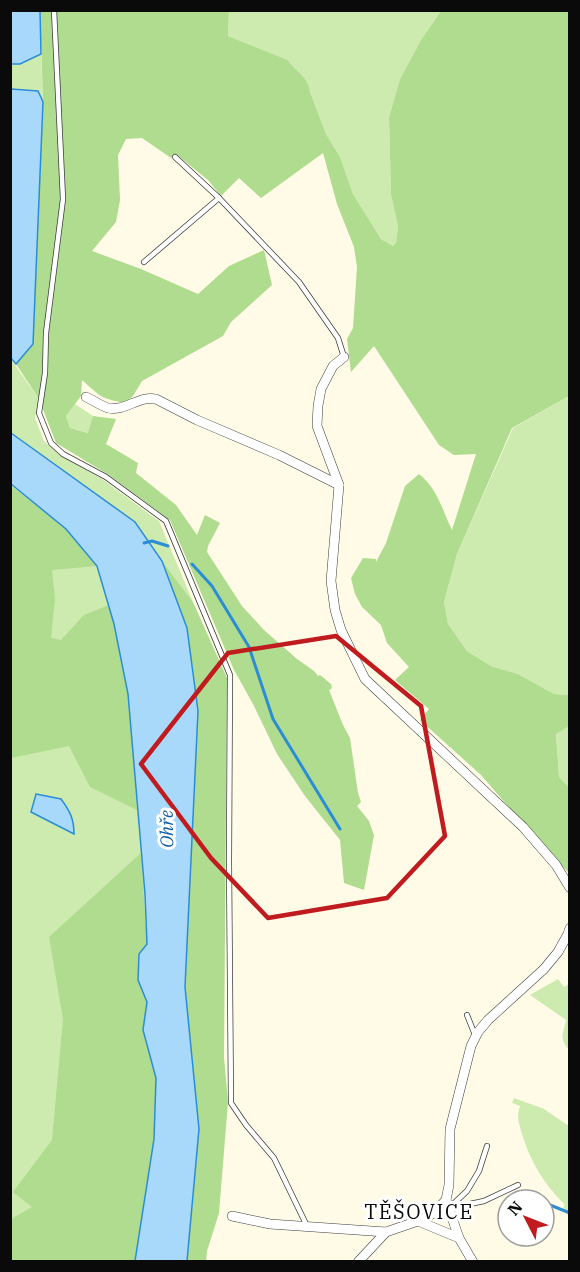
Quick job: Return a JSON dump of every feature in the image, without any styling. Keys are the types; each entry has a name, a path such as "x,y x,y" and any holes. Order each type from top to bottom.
{"street":[{"path":"344,357 333,366 321,389 317,426 339,485 331,581 341,630 365,679 523,828 556,865 570,888"},
{"path":"86,397 108,408 120,409 139,400 150,397 156,399 339,485"},
{"path":"473,1262 459,1239 447,1204 450,1129 471,1046 488,1020 544,969 558,952 570,928"},
{"path":"232,1216 270,1224 386,1232 418,1221 447,1204"},
{"path":"418,1221 459,1239"},
{"path":"358,1262 386,1232"}],"lane":[{"path":"54,10 63,199 45,333 45,373 39,413 51,443 63,454 106,477 166,521 230,675 231,1103 274,1158 307,1226"},
{"path":"175,157 219,198 299,282 338,338 344,357"},
{"path":"144,262 219,198"},
{"path":"467,1015 476,1037"},
{"path":"447,1204 467,1191 479,1171 487,1146"},
{"path":"447,1204 484,1201 518,1185"}],"highlighted area":[{"path":"336,636 421,706 445,836 387,898 268,918 211,858 141,764 228,653"}],"green space":[{"path":"40,11 229,11 228,36 288,60 307,82 326,134 340,157 353,194 381,239 393,246 396,243 398,226 391,195 389,117 400,79 421,40 441,11 569,11 569,396 512,428 457,554 444,602 448,624 467,651 491,666 518,674 554,694 569,695 569,726 556,734 559,777 569,787 569,873 481,775 420,720 429,709 395,680 409,667 387,643 381,625 362,607 355,594 351,578 363,558 376,559 376,562 386,543 405,486 419,474 431,486 452,530 476,454 454,455 439,445 374,346 351,372 347,339 353,328 357,267 354,247 337,204 323,153 261,198 239,178 221,196 208,180 176,154 171,158 142,138 126,139 118,155 120,200 116,222 92,251 198,294 229,266 264,250 272,285 231,322 223,336 142,381 126,403 101,396 82,380 81,396 66,416 70,428 88,433 93,416 116,419 106,444 138,463 136,473 176,505 197,535 205,515 220,523 207,552 242,606 264,630 297,659 331,684 332,688 329,690 350,738 361,802 357,806 369,821 374,835 364,890 344,883 340,840 305,796 277,754 234,670 170,520 109,475 56,443 39,399 16,364 33,344 43,102"},
{"path":"229,11 441,11 421,40 400,79 389,117 391,195 398,226 396,243 393,246 381,239 353,194 340,157 326,134 307,82 288,60 228,36"},
{"path":"41,54 43,102 38,91 11,89 10,64 20,64"},
{"path":"10,358 39,399 35,418 44,441 60,455 102,479 159,521 193,602 135,522 11,433"},
{"path":"569,396 569,695 554,694 518,674 491,666 467,651 448,624 444,602 457,554 513,428"},
{"path":"75,404 93,416 89,433 70,428 66,416"},
{"path":"10,484 66,529 97,566 114,624 128,693 145,894 135,1261 11,1261"},
{"path":"10,485 66,529 97,566 52,570 55,599 51,638 61,640 84,615 109,605 128,693 137,810 90,787 69,746 11,758"},
{"path":"162,561 193,602 227,678 224,1057 228,1102 219,1213 206,1261 187,1261 199,1129 185,987 192,825 187,628"},
{"path":"569,726 569,787 559,777 556,733"},
{"path":"141,853 147,944 138,980 147,1002 143,1030 156,1078 154,1139 136,1260 135,1262 11,1262 11,1221 32,1207 13,1192 52,1140 63,1019 49,937"},
{"path":"558,979 564,987 569,984 569,1050 563,1039 566,1020 530,995"},
{"path":"514,1098 544,1109 569,1126 569,1217 563,1207 564,1204 556,1195 556,1188 550,1188 529,1154 518,1120 520,1106 512,1103"}],"water":[{"path":"10,11 40,11 41,54 20,64 11,64"},
{"path":"11,89 38,91 43,102 33,344 16,364 10,357"},
{"name":"Ohře","path":"11,433 135,522 162,561 187,628 198,711 185,987 199,1129 187,1261 135,1261 154,1139 156,1078 143,1030 147,1002 138,980 139,954 147,944 145,894 128,694 114,624 97,566 66,529 11,484"},
{"path":"36,794 61,799 71,815 74,834 31,812"}],"waterway":[{"path":"144,543 152,541 168,546"},
{"path":"192,564 212,586 249,647 273,719 340,829"},
{"path":"556,1207 570,1213"}],"district":[{"name":"TĚŠOVICE","path":"419,1212"}]}
